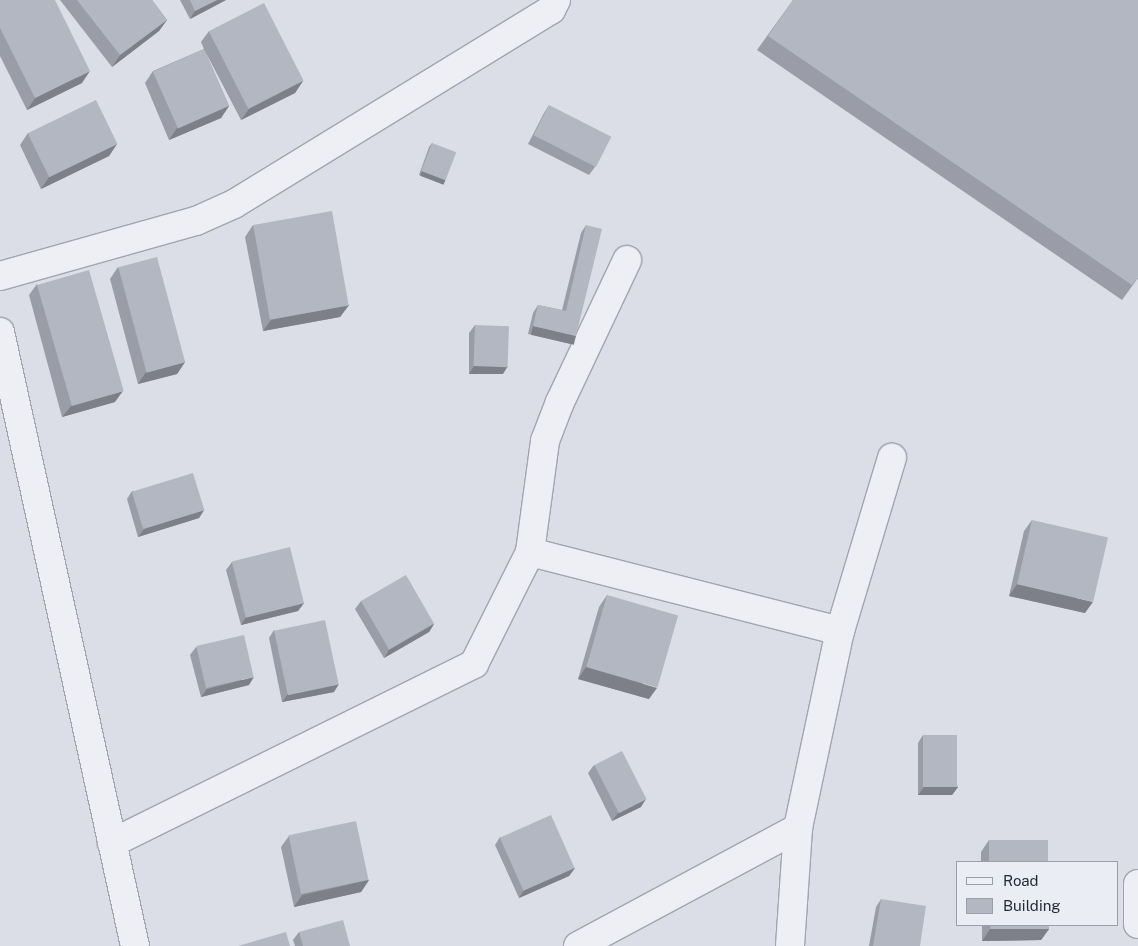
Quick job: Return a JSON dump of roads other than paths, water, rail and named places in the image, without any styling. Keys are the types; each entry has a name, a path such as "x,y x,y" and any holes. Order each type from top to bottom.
{"street":[{"path":"0,276 196,221 234,204 551,10 556,0"},
{"path":"112,843 474,664 530,552 545,441 627,260"},
{"path":"0,332 135,946"},
{"path":"790,946 798,828 840,631 892,458"},
{"path":"530,552 840,631"},
{"path":"578,946 798,828"},
{"path":"1138,884 1138,924"}]}
